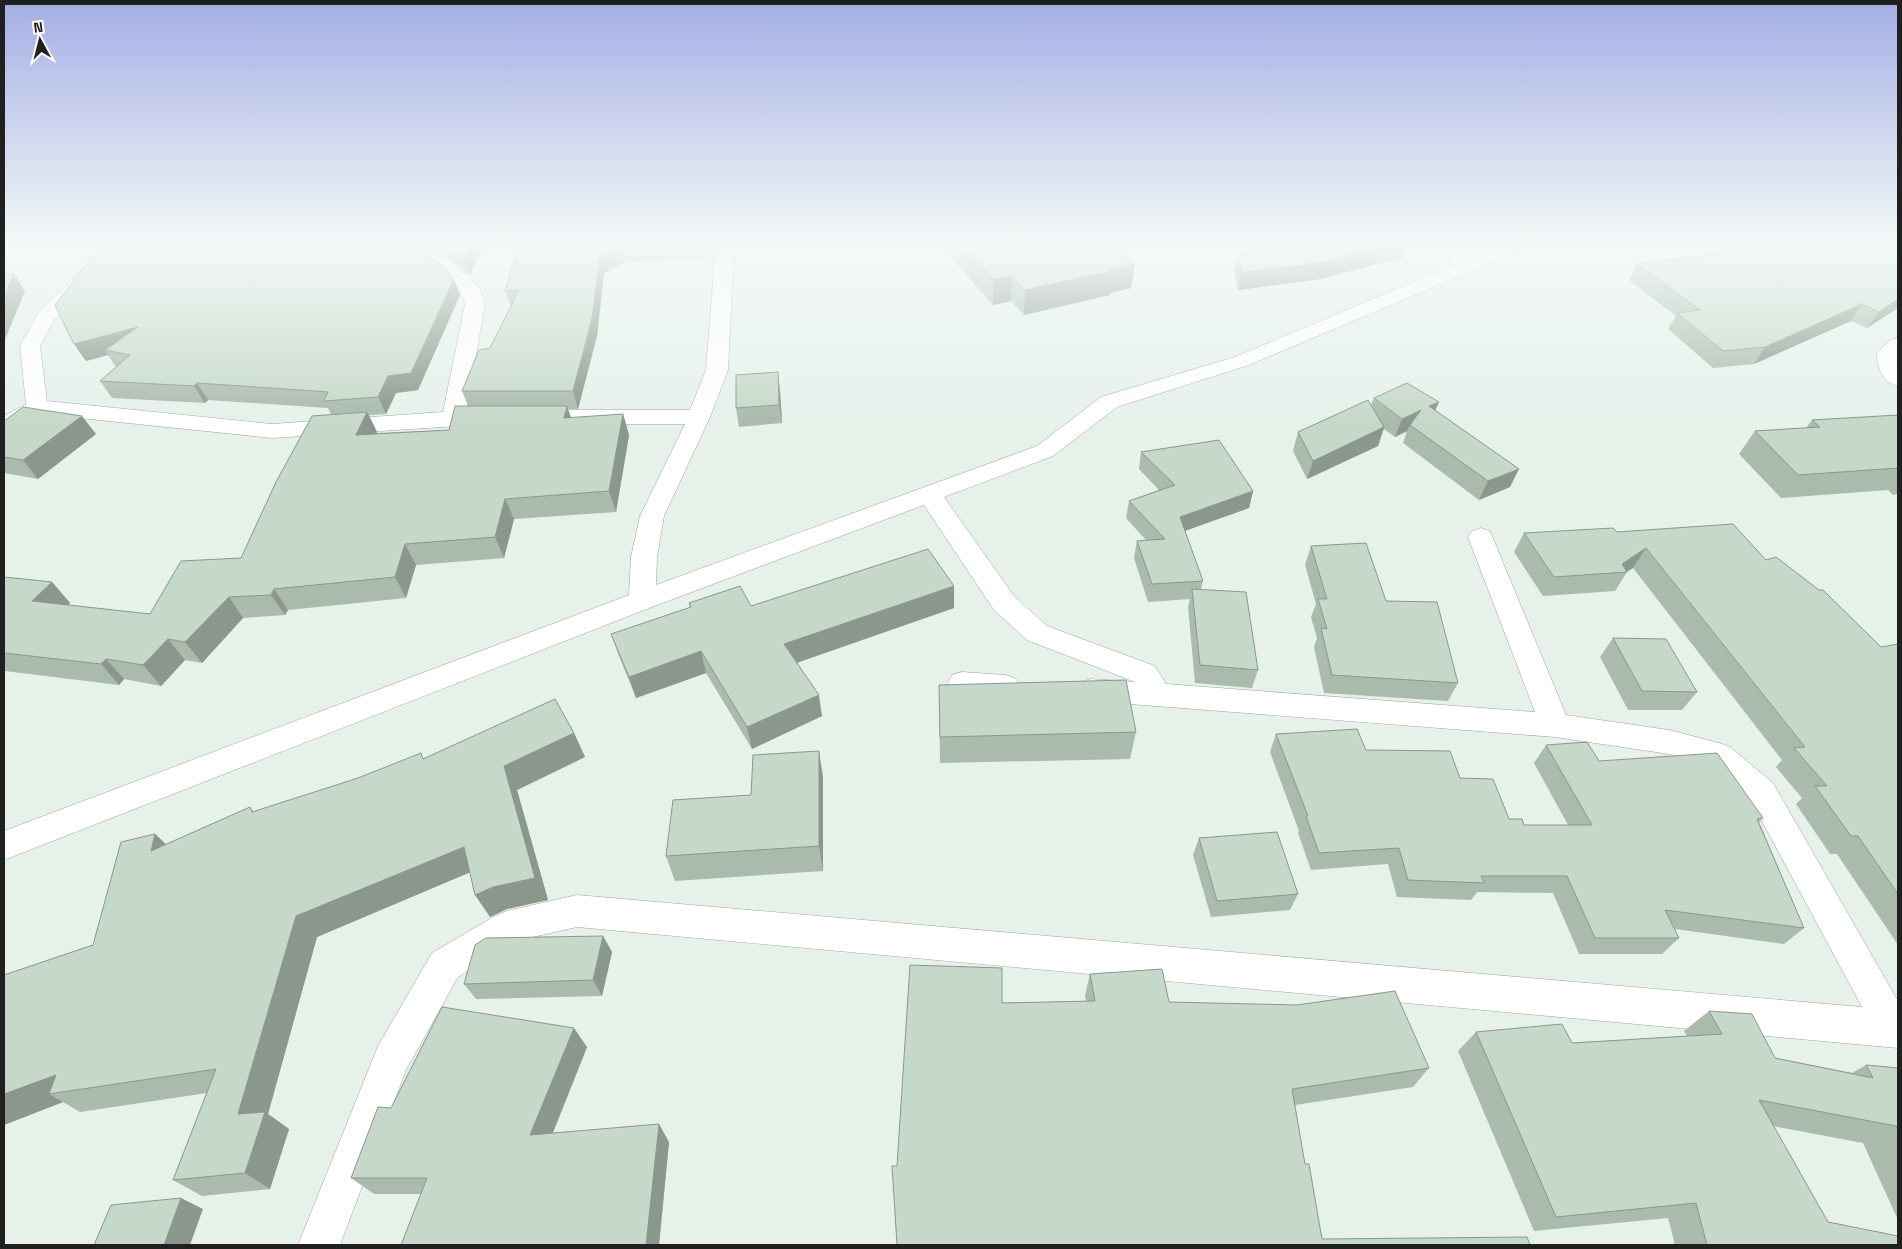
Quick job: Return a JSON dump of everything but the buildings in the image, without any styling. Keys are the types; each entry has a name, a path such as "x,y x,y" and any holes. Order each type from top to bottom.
{"street":[{"path":"37,408 30,346 45,317 58,304"},
{"path":"452,418 475,304"},
{"path":"642,600 644,557 652,516 699,417 717,370 721,304"},
{"path":"4,846 642,600 1045,451 1109,402 1242,361 1374,304"},
{"path":"1898,344 1887,352 1888,367 1898,380"},
{"path":"4,425 37,408 272,431 452,418 699,417"},
{"path":"930,495 1004,603 1037,633 1145,674 1157,694"},
{"path":"1481,537 1555,725"},
{"path":"962,684 1030,687"},
{"path":"1069,689 1157,694 1555,725 1668,742 1719,756 1762,792 1896,1028"},
{"path":"318,1245 391,1059 445,965 507,927 577,911 1896,1028"}]}
